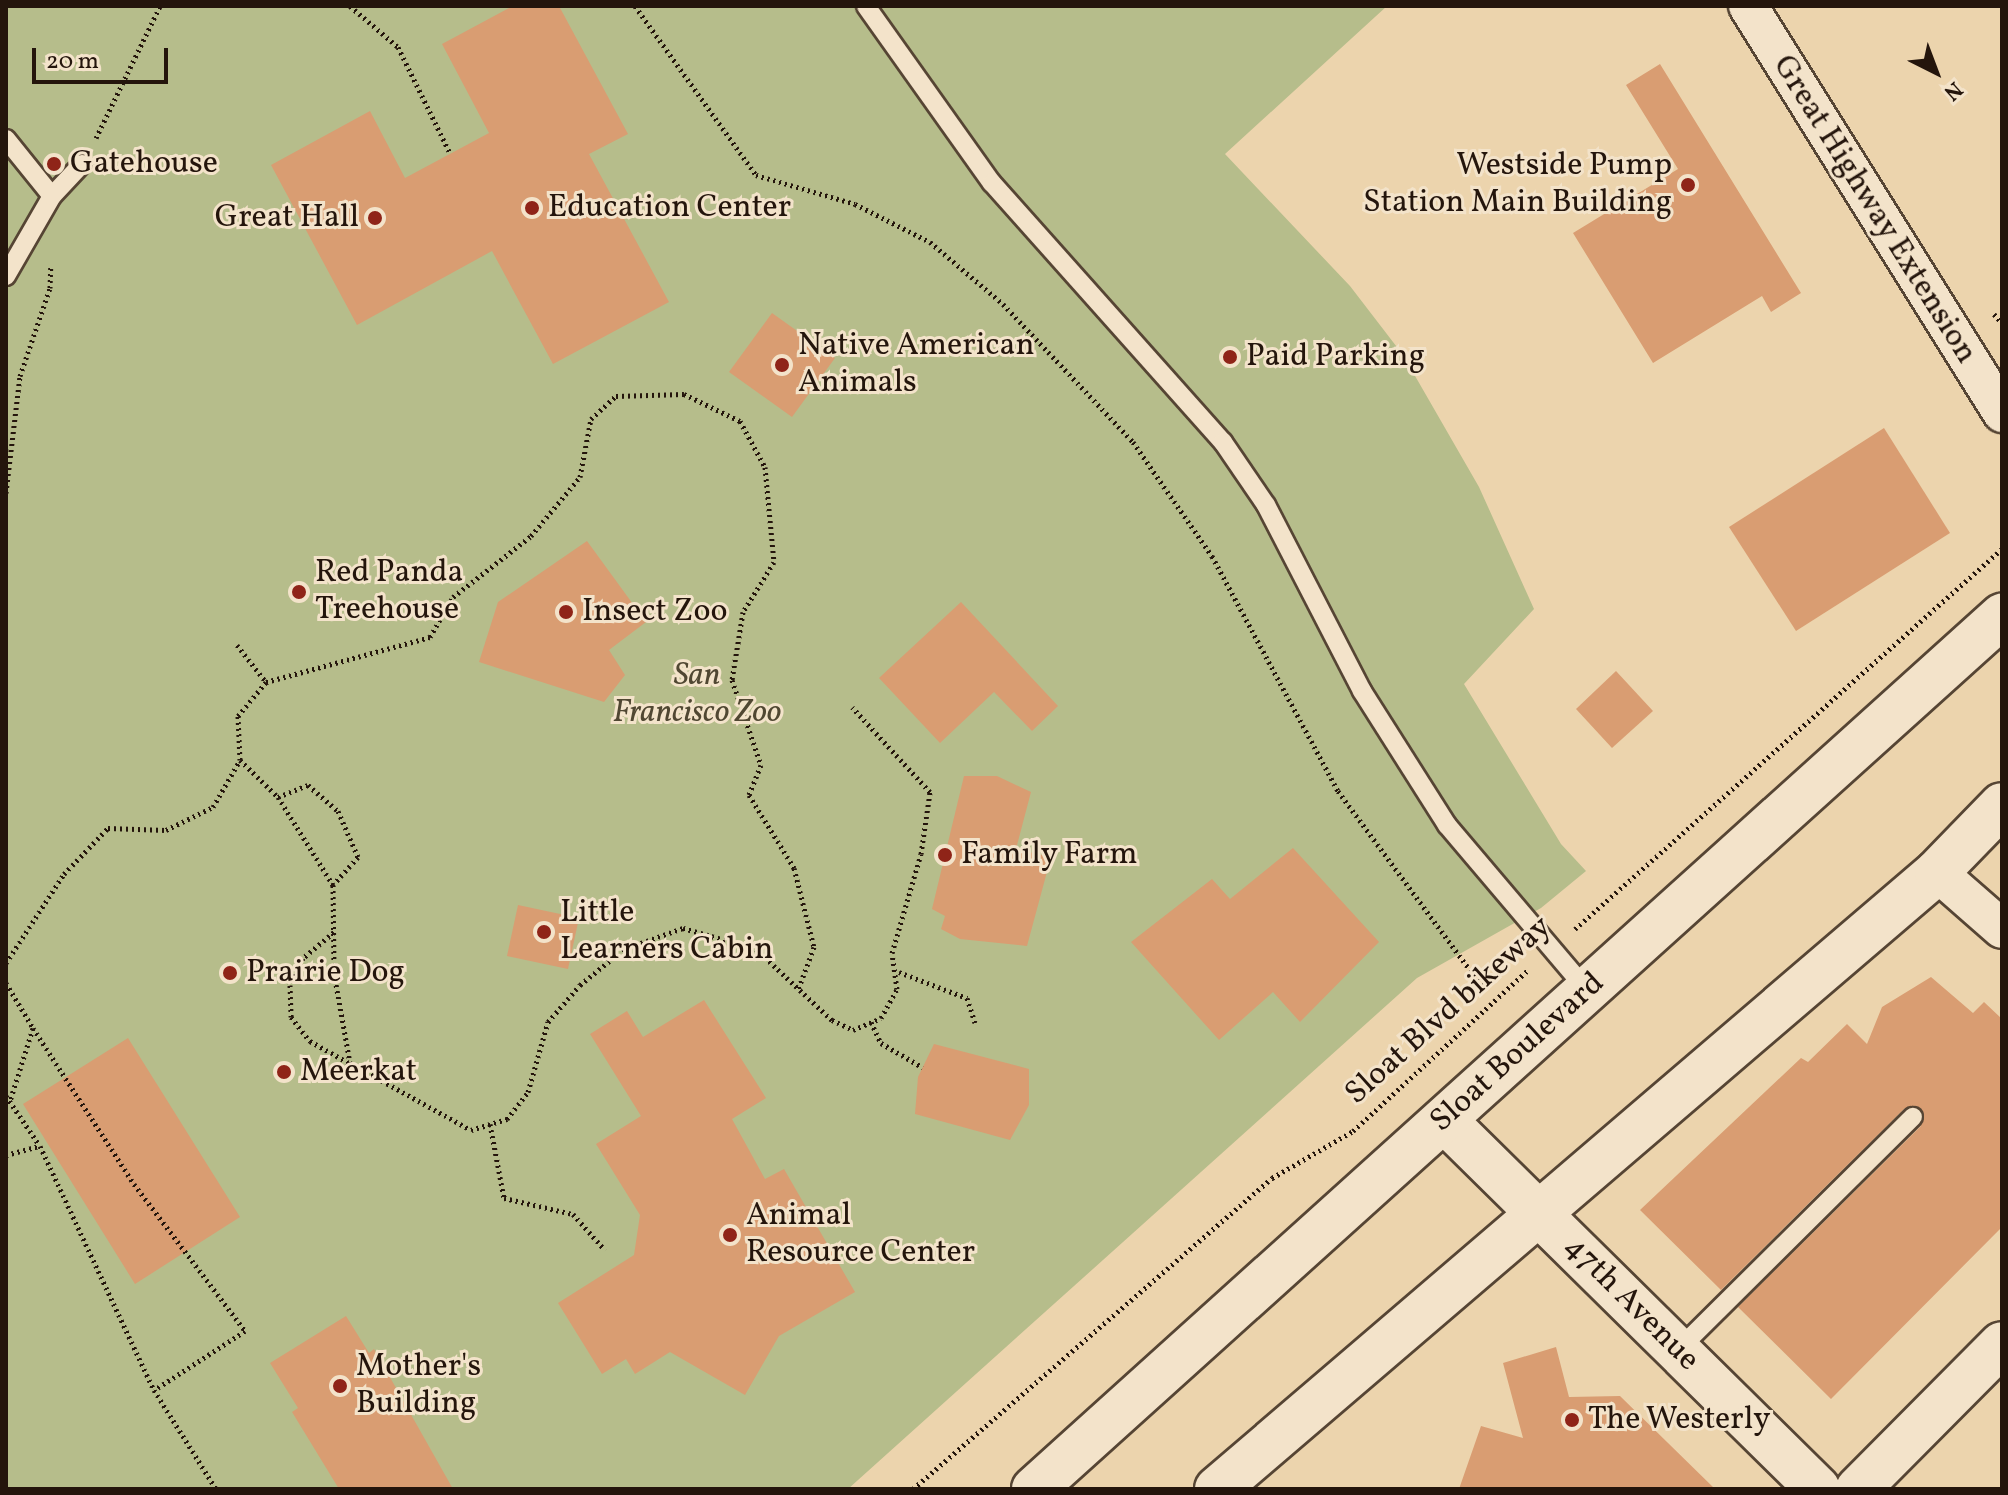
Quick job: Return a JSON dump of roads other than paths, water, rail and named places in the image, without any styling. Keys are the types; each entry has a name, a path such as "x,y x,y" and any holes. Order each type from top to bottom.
{"street":[{"name":"Great Highway Extension","path":"1748,6 2002,413"},
{"name":"Sloat Boulevard","path":"1034,1489 2002,616"},
{"path":"1217,1489 1937,872 2002,805"},
{"path":"1937,872 2002,929"},
{"name":"47th Avenue","path":"1444,1120 1818,1489"},
{"path":"1858,1489 2002,1344"}],"lane":[{"path":"866,6 992,183 1223,442 1266,505 1362,691 1447,825 1587,990"},
{"path":"6,139 52,196"},
{"path":"6,276 52,196 82,164"},
{"path":"1678,1350 1913,1117"}],"place":[{"name":"Gatehouse","path":"54,164"},
{"name":"Westside Pump Station Main Building","path":"1688,185"},
{"name":"Education Center","path":"532,208"},
{"name":"Great Hall","path":"375,218"},
{"name":"Paid Parking","path":"1230,357"},
{"name":"Native American Animals","path":"782,365"},
{"name":"Red Panda Treehouse","path":"299,592"},
{"name":"Insect Zoo","path":"566,612"},
{"name":"Family Farm","path":"945,855"},
{"name":"Little Learners Cabin","path":"544,932"},
{"name":"Prairie Dog","path":"230,973"},
{"name":"Meerkat","path":"284,1072"},
{"name":"Animal Resource Center","path":"730,1235"},
{"name":"Mother's Building","path":"340,1386"},
{"name":"The Westerly","path":"1572,1420"}],"park label":[{"name":"San Francisco Zoo","path":"697,696"}]}
